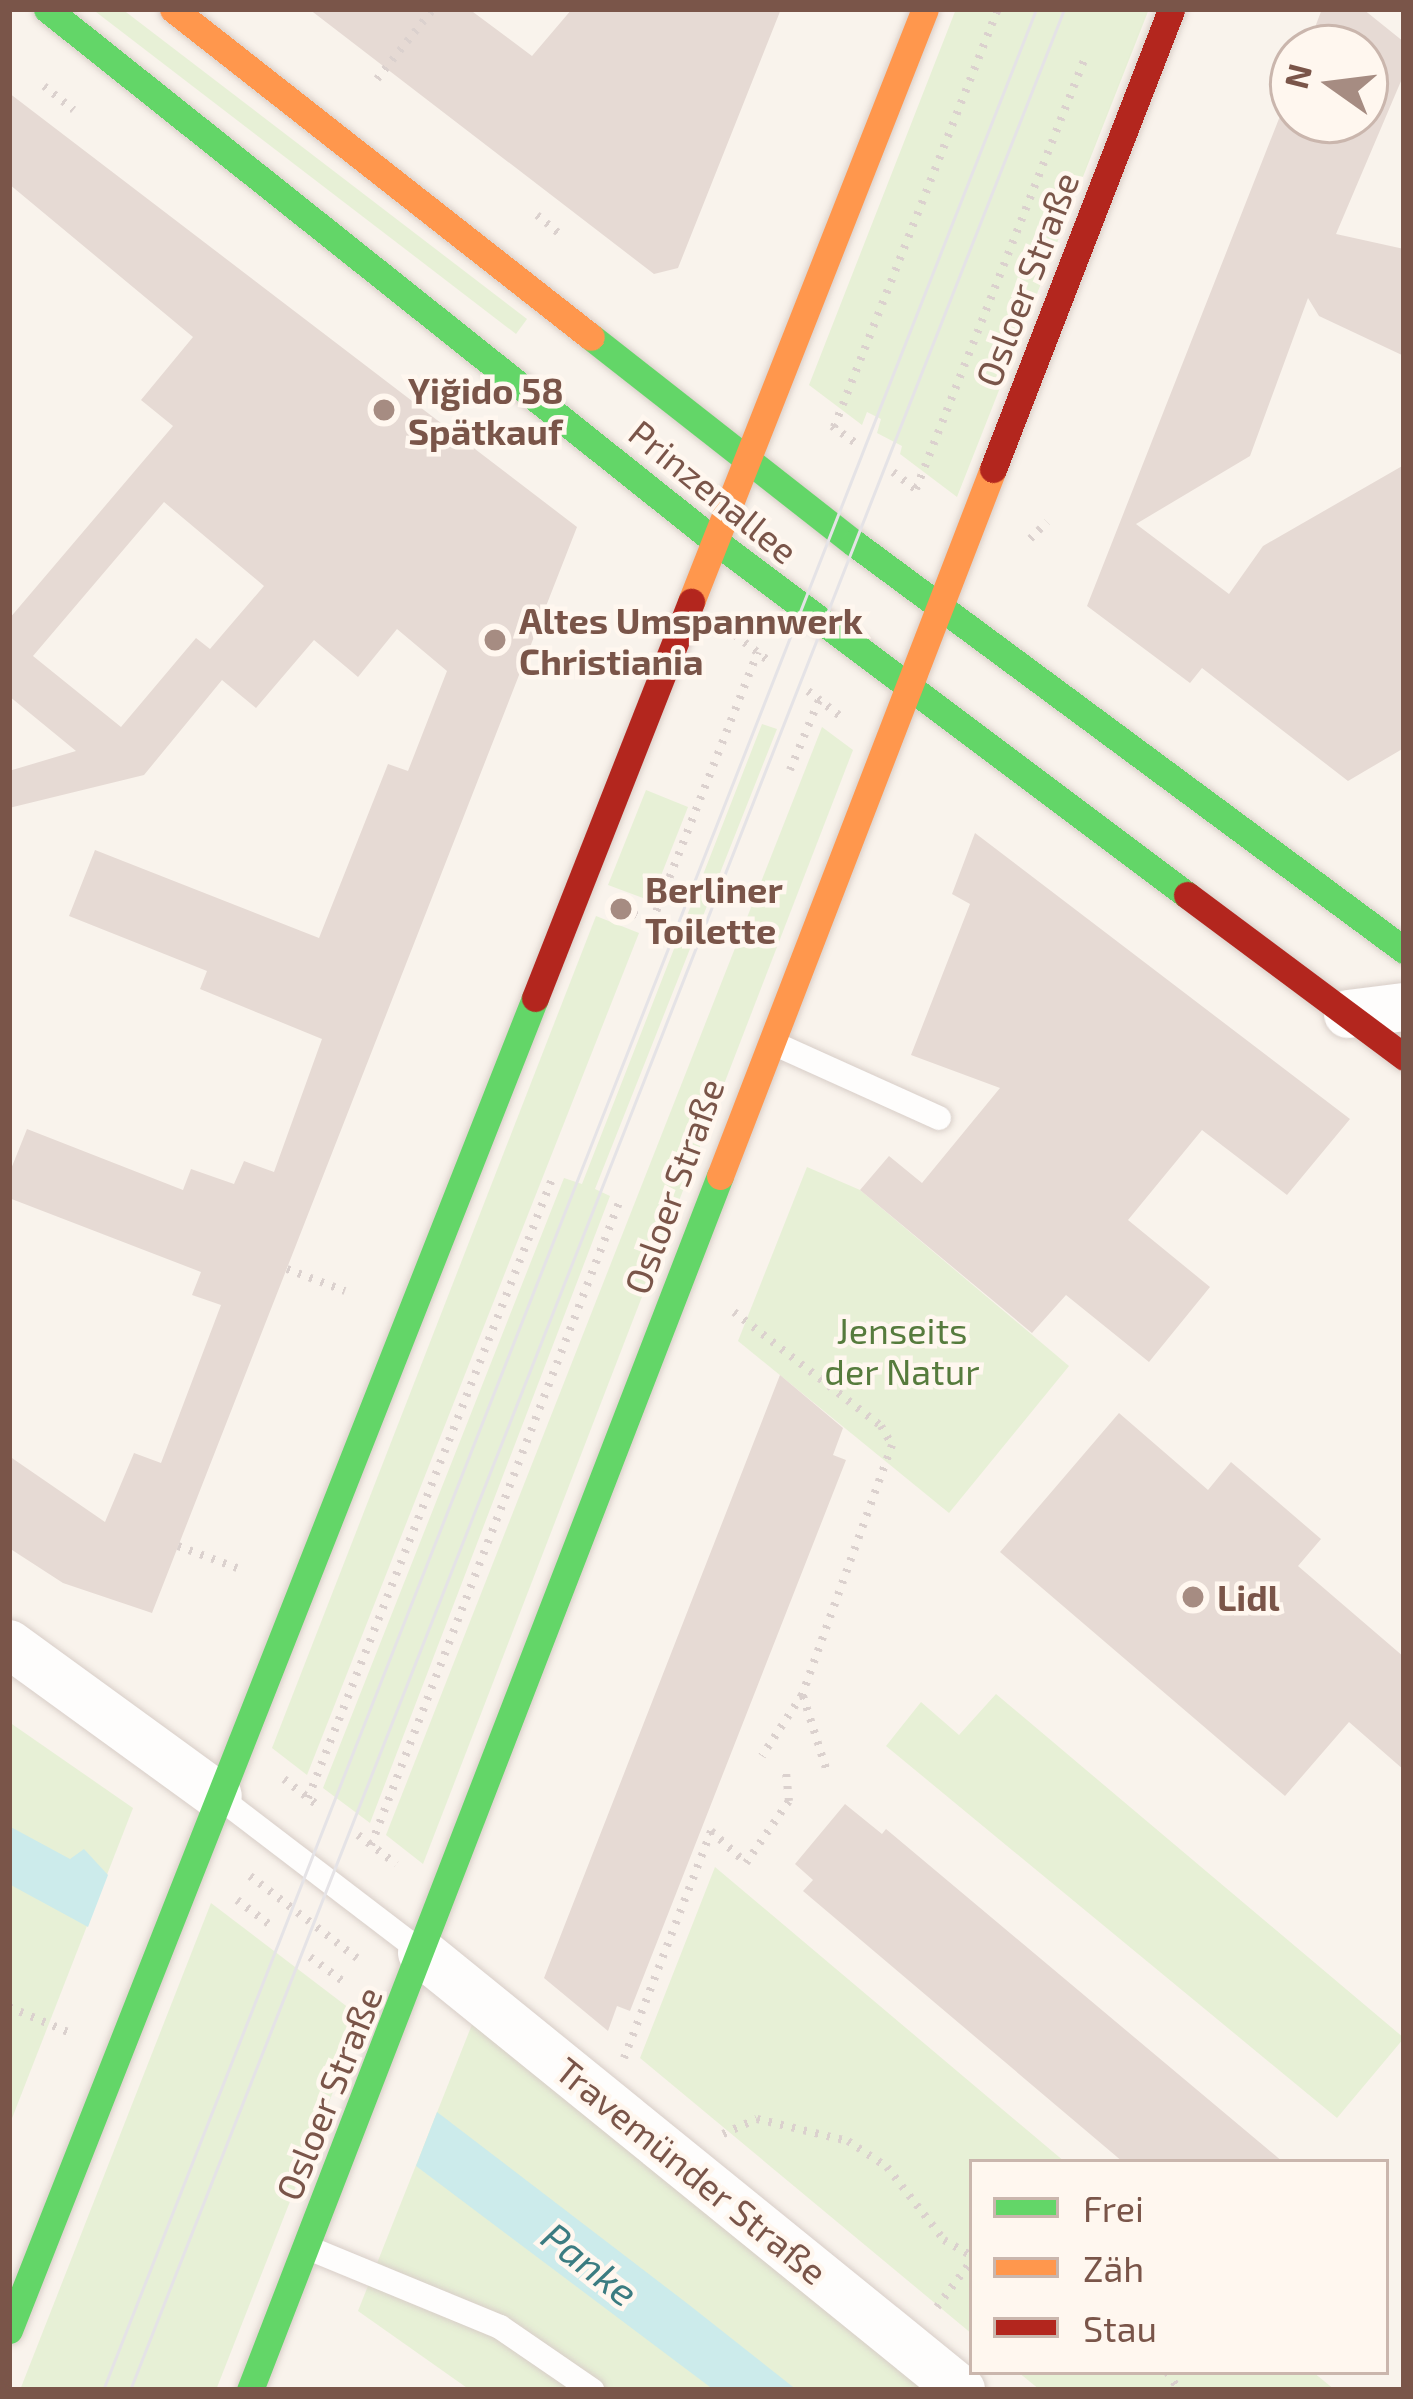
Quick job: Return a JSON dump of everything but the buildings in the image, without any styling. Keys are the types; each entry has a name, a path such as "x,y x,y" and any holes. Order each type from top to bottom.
{"main road":[{"name":"Prinzenallee","path":"47,9 531,378 711,538 1404,1057"},
{"name":"Prinzenallee","path":"173,9 568,332 1404,950"},
{"path":"9,2330 711,538 925,9"},
{"name":"Osloer Straße","path":"250,2390 422,1952 766,1040 1171,9"}],"street":[{"path":"1348,1014 1404,1006"},
{"path":"9,1644 218,1796"},
{"name":"Travemünder Straße","path":"422,1952 961,2390"}],"lane":[{"path":"766,1040 938,1118"},
{"path":"218,1796 422,1952"},
{"path":"306,2247 500,2327 592,2390"}],"path":[{"path":"376,79 433,9"},
{"path":"834,427 998,9"},
{"path":"916,489 1087,52"},
{"path":"819,416 855,443"},
{"path":"1027,542 1047,522"},
{"path":"720,623 770,662"},
{"path":"634,914 652,922 758,652"},
{"path":"790,770 819,700"},
{"path":"308,1798 554,1174"},
{"path":"371,1845 620,1200"},
{"path":"287,1269 346,1291"},
{"path":"734,1312 852,1402 892,1445 802,1695 762,1756"},
{"path":"178,1546 237,1568"},
{"path":"802,1695 828,1775"},
{"path":"265,1765 321,1808"},
{"path":"622,2062 711,1831 746,1863 789,1801 787,1773"},
{"path":"358,1835 401,1868"},
{"path":"245,1873 375,1972"},
{"path":"218,1886 274,1928"},
{"path":"310,1957 354,1990"},
{"path":"9,2006 62,2030"},
{"path":"717,2140 730,2125 757,2120 848,2140 886,2168 944,2240 969,2256"},
{"path":"930,2317 969,2262"},
{"path":"1173,2381 1191,2390"}],"green space":[{"path":"122,9 527,319 516,334 96,12"},
{"path":"956,9 1149,9 957,497 900,454 902,446 877,433 881,419 867,412 862,425 809,385"},
{"path":"762,724 777,729 595,1189 610,1196 370,1823 323,1788 564,1178 582,1184"},
{"path":"822,727 853,750 423,1864 386,1835"},
{"path":"646,790 688,807 651,901 608,885"},
{"path":"596,916 639,933 307,1775 272,1748"},
{"name":"Jenseits der Natur","path":"807,1167 860,1190 1069,1366 949,1513 738,1341"},
{"path":"996,1694 1404,2038 1337,2118 886,1746 921,1702 959,1735"},
{"path":"9,1722 133,1808 9,2126"},
{"path":"715,1867 1061,2159 969,2159 969,2332 640,2058"},
{"path":"211,1903 362,2018 216,2390 20,2390"},
{"path":"473,2022 926,2390 470,2390 358,2311"},
{"path":"1022,2375 1317,2375 1335,2390 1040,2390"}],"water":[{"path":"9,1826 70,1859 84,1849 108,1875 88,1927 9,1884"},
{"name":"Panke","path":"437,2112 797,2390 714,2390 416,2166"}],"tram line":[{"path":"103,2390 1036,9"},
{"path":"130,2390 1064,9"}],"traffic: fast":[{"path":"47,9 711,538 1187,895"},
{"path":"591,337 854,543 1404,950"},
{"path":"9,2330 535,998"},
{"path":"250,2390 720,1176"}],"traffic: slow":[{"path":"173,9 591,337"},
{"path":"691,602 925,9"},
{"path":"720,1176 993,469"}],"traffic: jam":[{"path":"993,469 1171,9"},
{"path":"535,998 691,602"},
{"path":"1187,895 1404,1057"}],"place":[{"name":"Yiğido 58 Spätkauf","path":"384,410"},
{"name":"Altes Umspannwerk Christiania","path":"495,640"},
{"name":"Berliner Toilette","path":"621,909"},
{"name":"Lidl","path":"1193,1597"}]}
